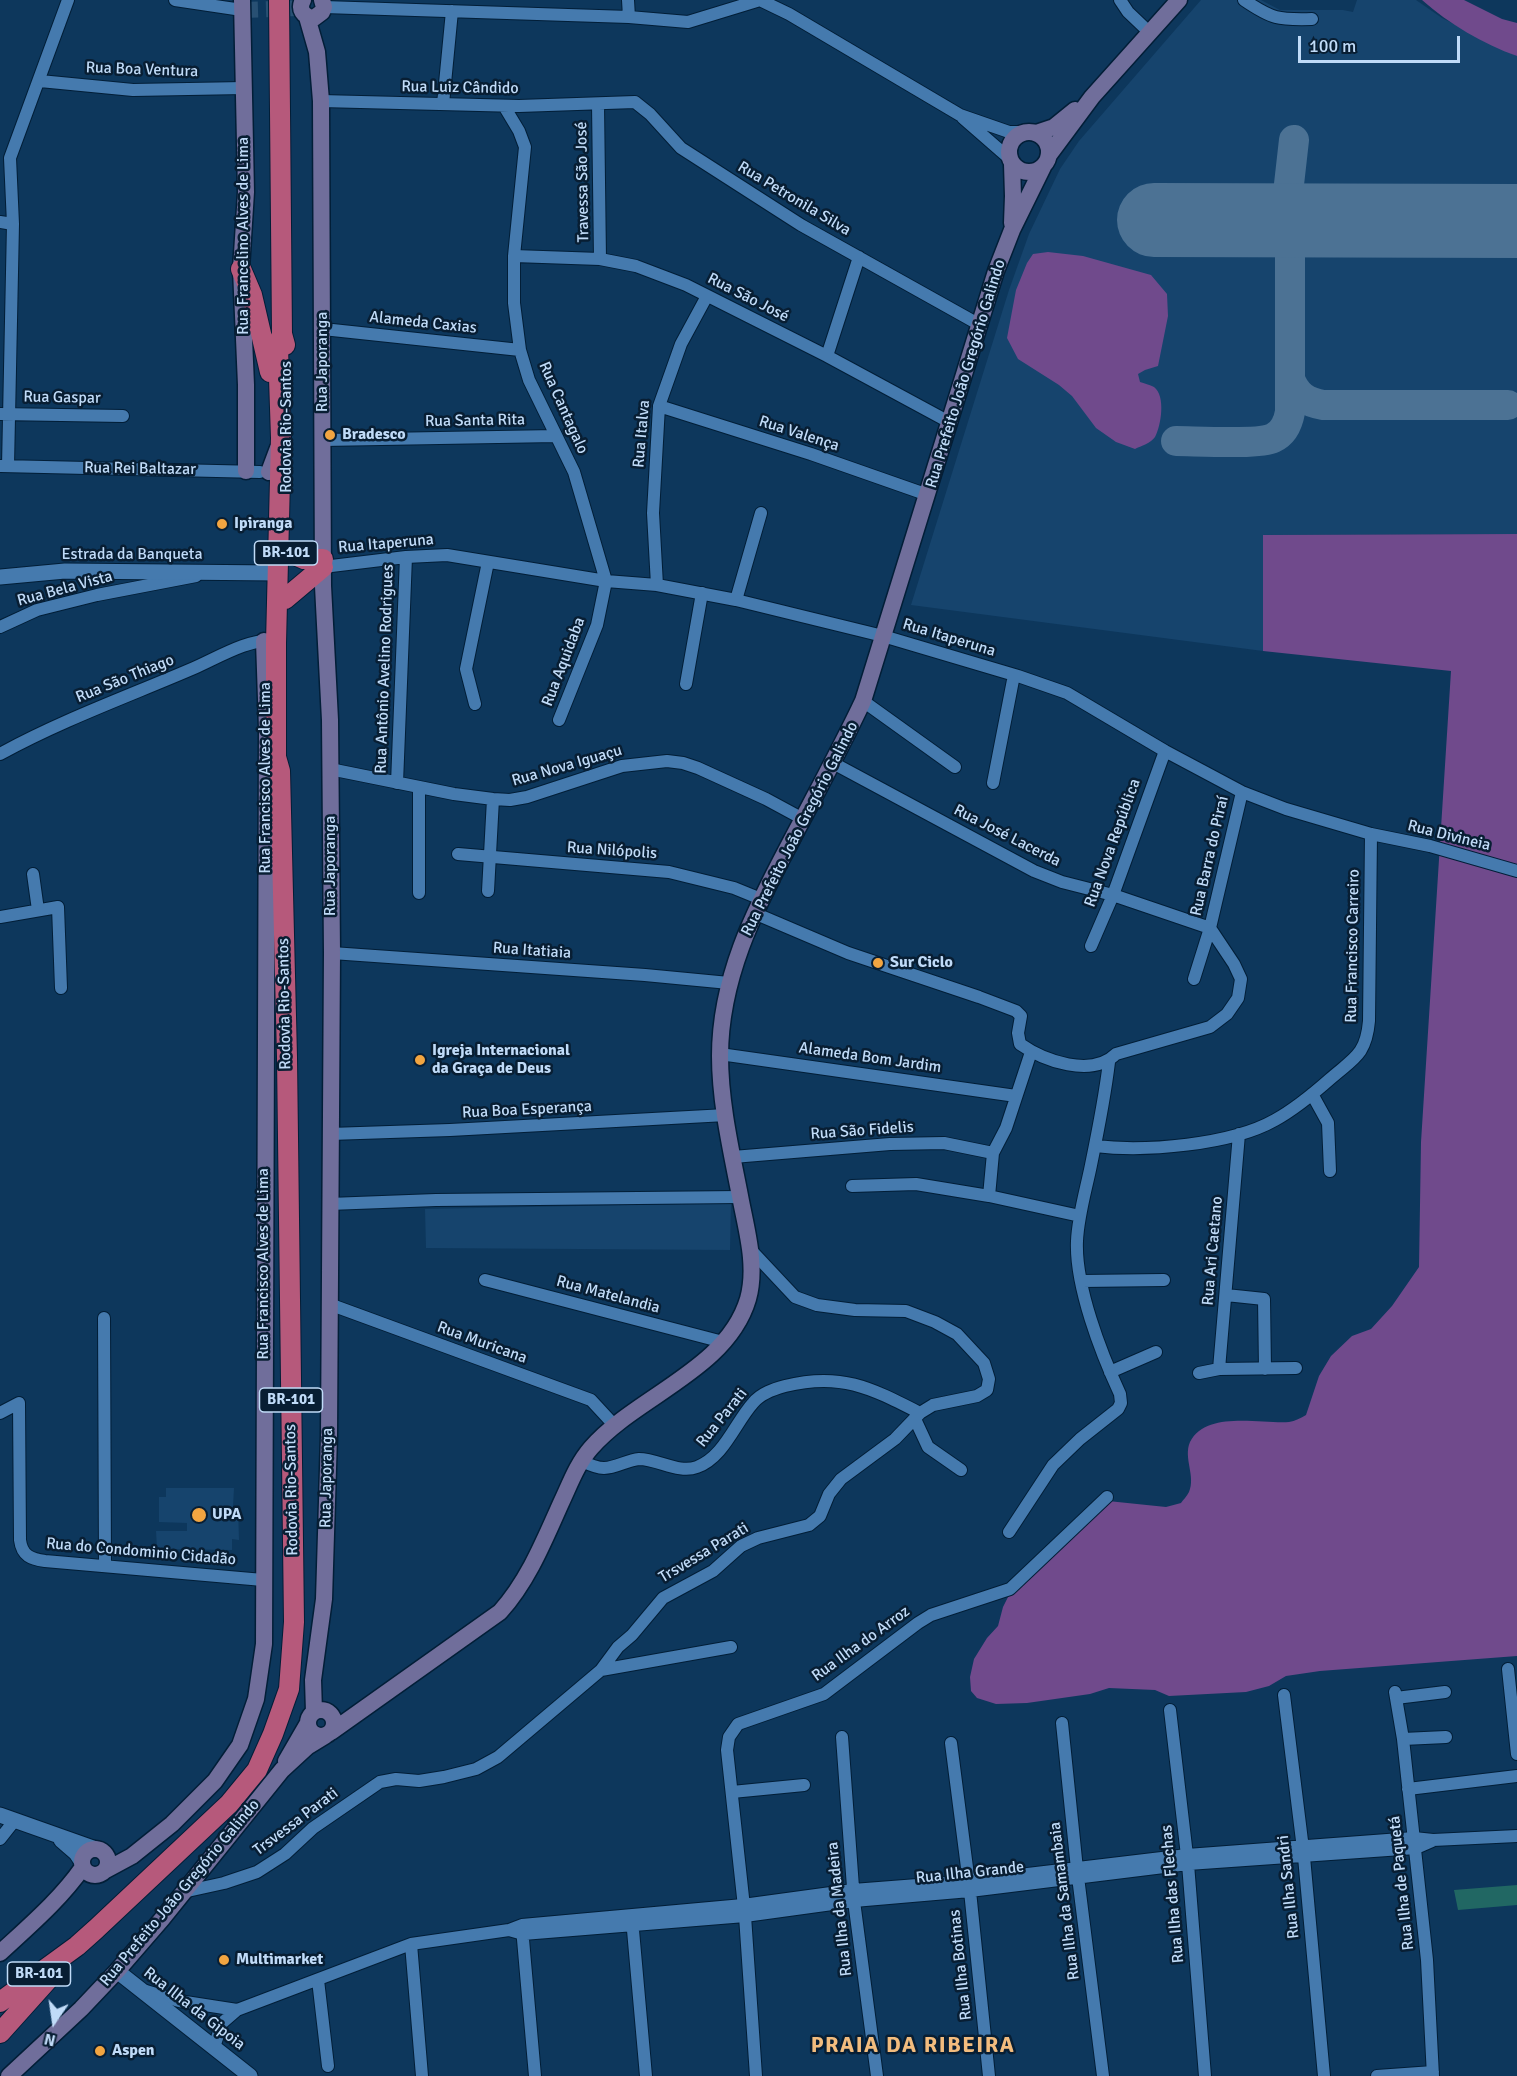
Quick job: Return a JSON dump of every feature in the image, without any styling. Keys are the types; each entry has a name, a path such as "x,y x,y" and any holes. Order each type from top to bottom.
{"highway":[{"name":"Rodovia Rio-Santos","path":"279,0 282,334 287,351 286,551 281,599 285,756 280,771"},
{"path":"240,269 252,295 280,411"},
{"name":"Rodovia Rio-Santos","path":"0,2033 77,1946 229,1804 257,1770 289,1689 294,1622 287,1057 280,771 276,757 270,642 281,599 271,573 264,472 281,438 278,348 282,334"},
{"path":"281,599 319,573 304,559 286,551"},
{"name":"Rodovia Rio-Santos","path":"0,2002 77,1946"}],"main road":[{"name":"Rua Prefeito João Gregório Galindo","path":"9,2076 81,2009 117,1971 282,1770 296,1742 323,1722 353,1715 500,1612 512,1599 524,1579 590,1449 615,1426 702,1362 723,1342 737,1324 749,1296 751,1274 750,1249 726,1115 720,1054 729,983 758,906 833,763 863,700 951,423 996,271 1012,230 1046,161 1092,97 1179,0"},
{"name":"Rua Francelino Alves de Lima","path":"242,5 246,192 240,269 246,385 264,472"},
{"name":"Rua Japoranga","path":"316,7 321,101 323,329 323,440 319,573 330,769 332,953 329,1436 324,1599 313,1680 323,1722"},
{"name":"Rua Prefeito João Gregório Galindo","path":"1012,230 1013,196 1009,151 1014,139 1054,127 1092,97"},
{"path":"1011,161 1026,172 1033,172 1046,161 1047,142 1031,133"},
{"name":"Rua Francisco Alves de Lima","path":"47,1910 82,1884 145,1847 215,1781 240,1745 256,1700 264,1644 267,753 270,642"},
{"path":"0,1953 47,1910 82,1865 85,1853 98,1849 124,1853 145,1847"},
{"path":"82,1865 90,1874 102,1872 108,1858 98,1849"}],"street":[{"path":"4,466 6,303 13,224 5,156 40,81 68,0"},
{"path":"175,0 242,5"},
{"path":"628,0 629,17"},
{"path":"316,7 629,17 674,23 688,22 760,0 789,14 960,115 1009,132 1031,133"},
{"path":"1120,0 1128,12 1149,32"},
{"path":"1244,0 1277,19 1312,19"},
{"path":"443,104 452,11"},
{"name":"Rua Boa Ventura","path":"40,81 133,90 244,88"},
{"name":"Rua Luiz Cândido","path":"321,101 504,106 598,104"},
{"name":"Rua Petronila Silva","path":"598,104 635,102 650,114 681,148 801,225 980,325"},
{"name":"Travessa São José","path":"598,104 600,259"},
{"name":"Rua Cantagalo","path":"504,106 519,131 525,147 514,256 514,303 520,350 529,380 574,472 606,581"},
{"path":"960,115 1011,161"},
{"path":"0,222 13,224"},
{"name":"Rua São José","path":"514,256 600,259 636,266 686,285 827,356 951,423"},
{"path":"827,356 859,257"},
{"name":"Rua Italva","path":"657,585 653,513 659,406 681,344 707,296"},
{"name":"Alameda Caxias","path":"323,329 520,350"},
{"name":"Rua Valença","path":"659,406 811,454 928,495"},
{"name":"Rua Gaspar","path":"4,414 123,416"},
{"name":"Rua Santa Rita","path":"323,440 556,436"},
{"name":"Rua Rei Baltazar","path":"4,466 264,472"},
{"path":"736,600 761,513"},
{"name":"Rua Itaperuna","path":"319,573 406,557 447,555 606,581 657,585 702,593 883,636 1066,693 1165,751 1242,792 1286,809 1371,834"},
{"name":"Rua Antônio Avelino Rodrigues","path":"398,783 406,557"},
{"path":"475,704 466,669 488,562"},
{"name":"Estrada da Banqueta","path":"0,577 65,571 271,573"},
{"name":"Rua Bela Vista","path":"0,627 37,610 97,595 211,573"},
{"name":"Rua Aquidaba","path":"559,720 597,626 606,581"},
{"path":"686,684 702,593"},
{"name":"Rua São Thiago","path":"0,754 41,731 198,667 225,653 270,642"},
{"path":"993,783 1014,675"},
{"path":"863,700 955,767"},
{"name":"Rua Nova República","path":"1091,946 1113,895 1165,751"},
{"name":"Rua Nova Iguaçu","path":"330,769 493,800 527,797 622,766 667,761 698,768 766,799 803,819"},
{"name":"Rua José Lacerda","path":"833,763 1034,871 1062,882 1113,895 1210,928"},
{"path":"419,787 419,893"},
{"name":"Rua Barra do Piraí","path":"1194,979 1210,928 1242,792"},
{"path":"488,891 493,800"},
{"name":"Rua Divineia","path":"1371,834 1430,846 1517,871"},
{"name":"Rua Francisco Carreiro","path":"1095,1146 1145,1148 1194,1143 1239,1134 1274,1121 1312,1094 1363,1051 1368,1033 1371,834"},
{"name":"Rua Nilópolis","path":"458,854 669,872 734,888 758,906"},
{"path":"33,874 38,910"},
{"path":"758,906 848,953 980,997 1016,1011 1021,1016 1018,1033 1020,1044 1031,1052 1006,1128 993,1153 989,1196"},
{"path":"0,917 58,907 61,988"},
{"name":"Rua Barra do Piraí","path":"1031,1052 1056,1062 1089,1066 1109,1062 1116,1054 1210,1027 1227,1014 1239,998 1241,979 1234,964 1210,928"},
{"name":"Rua Itatiaia","path":"332,953 729,983"},
{"name":"Alameda Bom Jardim","path":"720,1054 1016,1096"},
{"path":"1009,1532 1053,1465 1121,1403 1120,1394 1090,1318 1078,1262 1077,1242 1109,1062"},
{"path":"1312,1094 1328,1123 1330,1171"},
{"name":"Rua Boa Esperança","path":"330,1134 726,1115"},
{"name":"Rua Ari Caetano","path":"1219,1369 1239,1134"},
{"name":"Rua São Fidelis","path":"733,1157 890,1144 944,1143 993,1153"},
{"path":"852,1186 916,1184 989,1196 1080,1216"},
{"path":"329,1204 436,1200 740,1197"},
{"name":"Trsvessa Parati","path":"183,1892 224,1883 257,1872 285,1854 313,1828 380,1782 396,1779 420,1781 444,1777 476,1769 498,1757 601,1670 618,1647 632,1635 663,1598 712,1571 741,1546 767,1536 809,1525 820,1516 829,1494 841,1479 895,1439 918,1416 933,1405 977,1396 987,1390 989,1379 984,1363 957,1334 935,1322 906,1311 855,1310 817,1305 795,1297 750,1249"},
{"name":"Rua Matelandia","path":"485,1280 723,1342"},
{"path":"1082,1281 1164,1280"},
{"path":"1226,1294 1264,1299 1265,1369"},
{"name":"Rua Muricana","path":"329,1304 591,1400 615,1426"},
{"path":"105,1318 105,1566"},
{"path":"1110,1372 1156,1352"},
{"path":"1199,1373 1219,1369 1296,1368"},
{"name":"Rua Parati","path":"582,1461 604,1468 637,1459 655,1460 681,1469 695,1468 709,1461 719,1451 754,1401 771,1390 822,1380 856,1384 876,1391 918,1416"},
{"name":"Rua do Condominio Cidadão","path":"0,1413 19,1403 21,1549 26,1555 33,1559 263,1580"},
{"path":"918,1416 928,1447 961,1470"},
{"name":"Rua Ilha do Arroz","path":"756,2076 744,1910 728,1750 729,1737 738,1724 824,1694 931,1615 1010,1589 1107,1497"},
{"path":"601,1670 731,1647"},
{"path":"1508,1669 1517,1754"},
{"name":"Rua Ilha de Paquetá","path":"1433,2074 1427,1960 1403,1739 1395,1695 1445,1692"},
{"name":"Rua Ilha Sandri","path":"1284,1695 1303,1852 1324,2076"},
{"name":"Rua Ilha das Flechas","path":"1170,1710 1188,1860 1205,2076"},
{"name":"Rua Ilha da Samambaia","path":"1062,1723 1103,2076"},
{"name":"Rua Ilha da Madeira","path":"842,1737 854,1895 877,2076"},
{"path":"1403,1739 1446,1737"},
{"name":"Rua Ilha Botinas","path":"951,1743 969,1886 988,2076"},
{"path":"1408,1789 1517,1776"},
{"path":"732,1792 804,1785"},
{"path":"0,1815 98,1849"},
{"path":"0,1839 15,1820"},
{"path":"49,1832 69,1845 82,1865"},
{"name":"Rua Ilha Grande","path":"139,1989 179,2001 237,2010 411,1944 509,1930 744,1910 854,1895 969,1886 1188,1860 1433,1840 1517,1836"},
{"path":"632,1920 646,2076"},
{"path":"522,1930 536,2076"},
{"path":"411,1944 422,2076"},
{"name":"Rua Ilha da Gipoia","path":"117,1971 250,2076"},
{"path":"318,1980 328,2066"},
{"path":"214,2047 222,2023 237,2010"},
{"path":"1377,2076 1433,2074"}],"shaded area":[{"path":"1201,0 1261,0 1280,10 1353,12 1357,0 1416,0 1442,18 1517,56 1517,534 1263,535 1263,651 911,605 1009,290 1029,234 1060,169 1079,141"},
{"path":"1422,0 1464,0 1502,19 1517,23 1517,56 1492,46 1467,32"},
{"path":"1048,252 1083,256 1151,275 1167,294 1168,316 1158,366 1138,374 1140,382 1158,391 1161,404 1157,432 1155,437 1146,444 1135,449 1116,442 1096,428 1072,396 1018,359 1007,338 1016,290 1027,263 1033,254"},
{"path":"1517,534 1517,1656 1320,1671 1286,1676 1269,1686 1246,1692 1169,1696 1155,1690 1109,1688 1090,1694 1027,1703 996,1704 977,1698 971,1691 970,1677 974,1659 987,1638 998,1626 1009,1595 1108,1501 1166,1507 1181,1503 1191,1486 1188,1448 1198,1432 1221,1422 1289,1422 1306,1415 1319,1376 1331,1356 1352,1336 1371,1329 1392,1306 1419,1267 1421,1142 1451,671 1263,651 1263,535"},
{"path":"731,1203 730,1250 426,1248 425,1209"},
{"name":"UPA","path":"166,1488 234,1488 233,1507 238,1507 239,1540 232,1539 232,1550 157,1549 156,1531 187,1531 187,1523 159,1522 159,1497 166,1497"},
{"path":"1517,1885 1517,1905 1458,1910 1454,1890"}],"taxiway":[{"path":"1259,220 1276,214 1287,202 1294,140"},
{"path":"1283,232 1290,249 1293,238 1299,230 1318,220"},
{"path":"1501,221 1517,226"},
{"path":"1176,441 1266,440 1277,436 1285,427 1290,412 1290,249"},
{"path":"1290,379 1302,397 1323,405 1508,405"}],"runway":[{"path":"1154,220 1517,221"}],"tunnel":[{"path":"242,10 301,8"}],"place":[{"name":"Bradesco","path":"330,435"},
{"name":"Ipiranga","path":"222,524"},
{"name":"Sur Ciclo","path":"878,963"},
{"name":"Igreja Internacional da Graça de Deus","path":"420,1060"},
{"name":"UPA","path":"199,1515"},
{"name":"Multimarket","path":"224,1960"},
{"name":"Aspen","path":"100,2051"}],"district":[{"name":"PRAIA DA RIBEIRA","path":"913,2046"}]}
